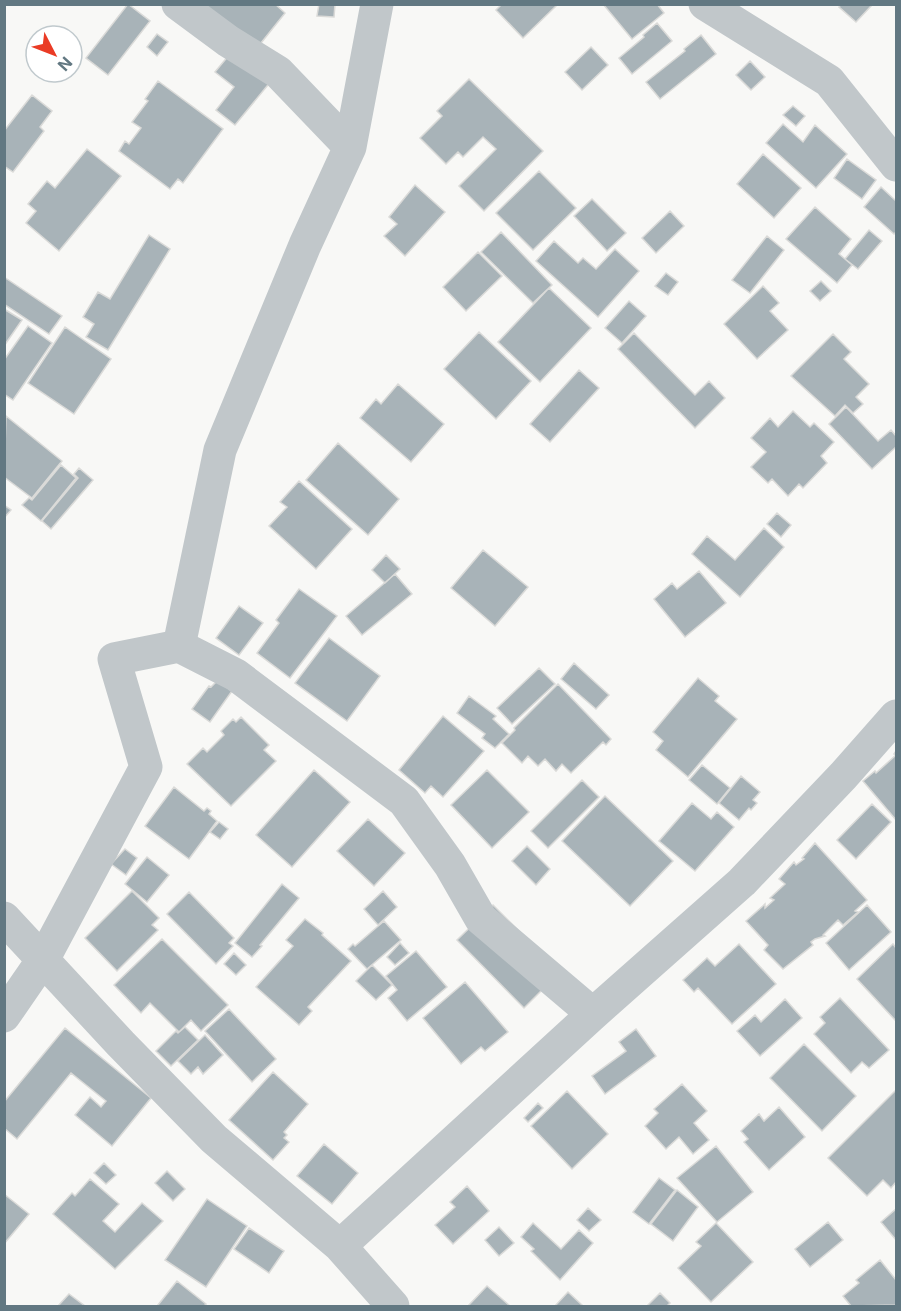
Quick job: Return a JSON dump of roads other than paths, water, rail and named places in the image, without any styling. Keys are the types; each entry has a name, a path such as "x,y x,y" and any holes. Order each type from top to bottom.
{"street":[{"path":"178,4 228,41 278,72 350,147"},
{"path":"178,646 219,450 305,245 350,147 377,4"},
{"path":"705,4 829,81 897,165"},
{"path":"4,1016 44,958 146,767 114,658 178,646 236,675 404,801 450,865 481,919 593,1014"},
{"path":"340,1245 593,1014 742,882 897,716"},
{"path":"4,918 44,958 121,1044 214,1139 340,1245 393,1306"}]}
